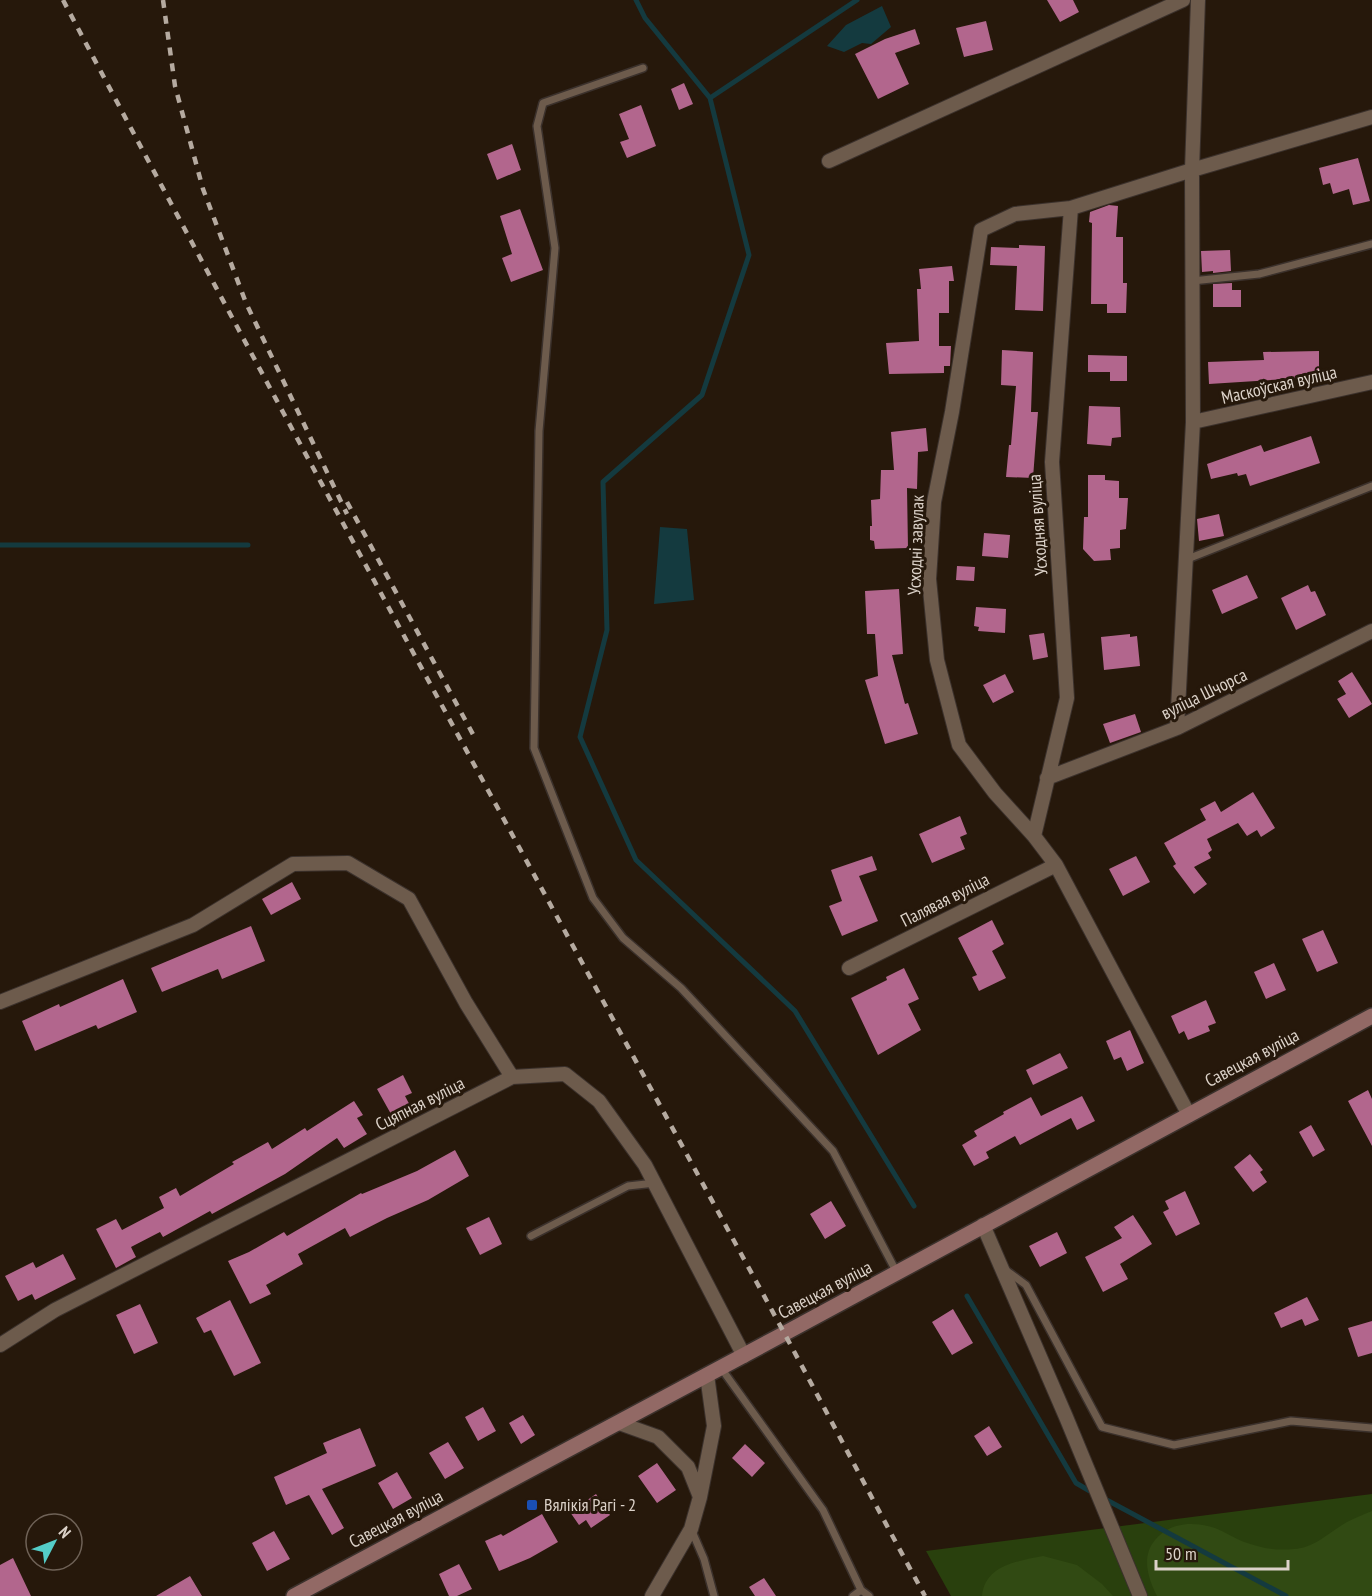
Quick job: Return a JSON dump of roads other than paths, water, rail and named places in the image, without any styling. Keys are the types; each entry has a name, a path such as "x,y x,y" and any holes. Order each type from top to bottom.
{"main road":[{"name":"Савецкая вуліца","path":"294,1596 744,1356 1372,1016"}],"street":[{"path":"829,161 1183,0"},
{"path":"1177,728 1193,422 1192,170 1198,0"},
{"path":"1071,208 1372,117"},
{"name":"Усходні завулак","path":"1071,208 1015,214 981,230 952,412 934,502 929,579 937,660 959,746 1056,865 1189,1115"},
{"name":"Усходняя вуліца","path":"1034,836 1067,698 1052,462 1071,208"},
{"name":"Маскоўская вуліца","path":"1193,422 1372,382"},
{"name":"вуліца Шчорса","path":"1047,778 1177,728 1372,631"},
{"path":"0,1002 193,925 293,864 348,862 409,899 466,1002 512,1077"},
{"name":"Палявая вуліца","path":"849,968 1056,865"},
{"name":"Сцяпная вуліца","path":"0,1345 55,1310 512,1077 565,1074 599,1101 645,1165 744,1356"},
{"path":"983,1225 1140,1596"},
{"path":"652,1596 691,1529 700,1497 714,1426 714,1372"},
{"path":"619,1423 658,1437 688,1467 700,1497"}],"lane":[{"path":"643,69 543,102 537,126 555,248 539,431 534,748 593,898 623,938 681,988 833,1151 897,1273"},
{"path":"1192,281 1259,274 1372,244"},
{"path":"1185,561 1372,486"},
{"path":"531,1236 628,1186 655,1183"},
{"path":"1000,1266 1026,1285 1102,1427 1174,1445 1291,1421 1372,1428"},
{"path":"714,1372 823,1510 861,1590 869,1596"},
{"path":"691,1529 704,1559 714,1596"},
{"path":"854,1596 861,1590"}],"water":[{"path":"882,6 891,27 871,44 862,43 844,52 827,46 846,25"},
{"path":"660,527 687,529 694,600 654,604"}],"waterway":[{"path":"636,0 645,18 710,98 749,255 702,395 603,482 607,630 580,737 636,860 795,1011 914,1206"},
{"path":"710,98 857,0"},
{"path":"0,545 248,545"},
{"path":"967,1296 1076,1483 1095,1494"},
{"path":"1103,1498 1286,1596"}],"railway":[{"path":"63,0 321,482 925,1596"},
{"path":"163,0 175,86 203,189 246,303 347,514"},
{"path":"347,502 475,738"}],"place":[{"name":"Вялікія Рагі - 2","path":"532,1505"}]}
